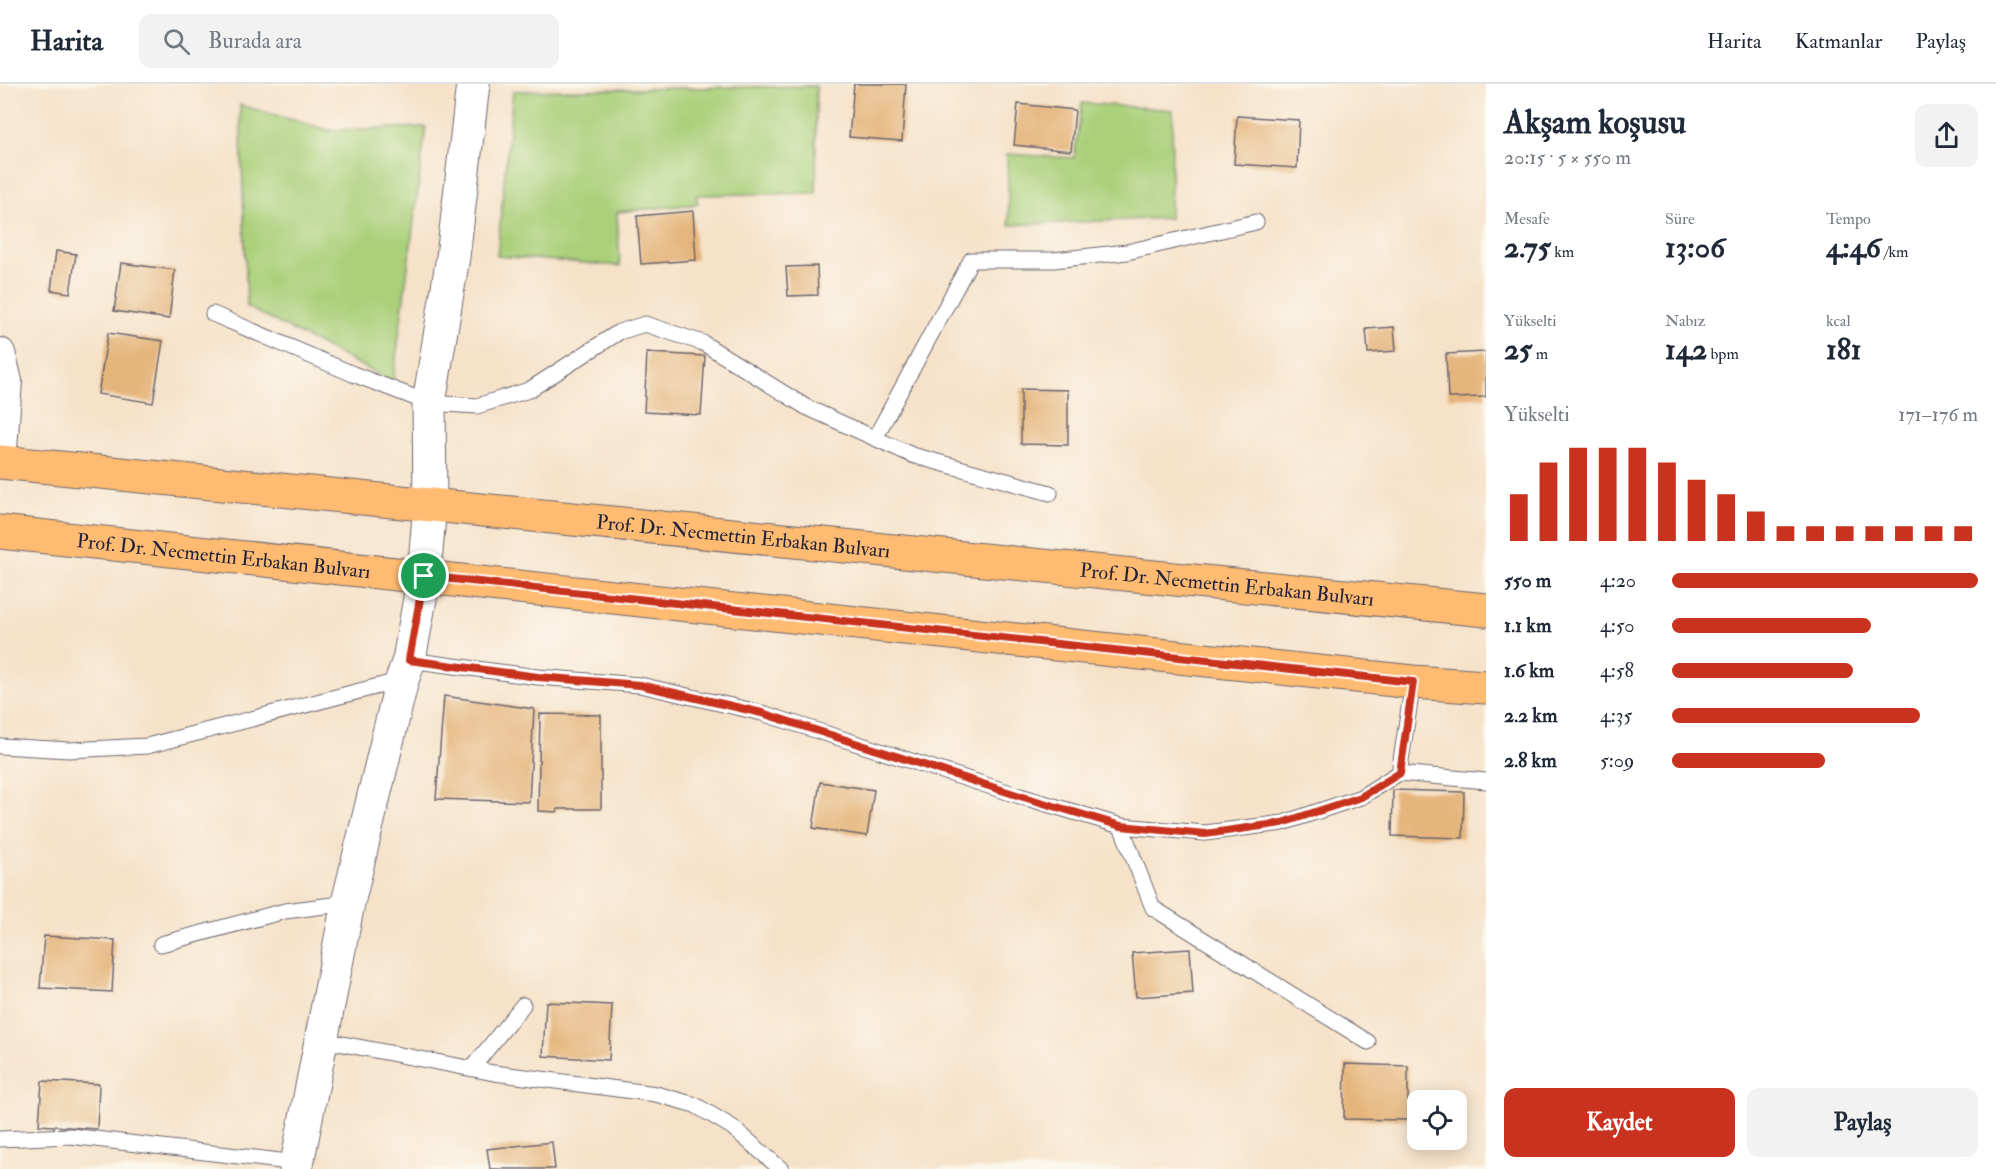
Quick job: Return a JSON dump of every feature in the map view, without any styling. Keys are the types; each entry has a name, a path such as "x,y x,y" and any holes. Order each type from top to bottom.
{"main road":[{"name":"Prof. Dr. Necmettin Erbakan Bulvarı","path":"1,462 1486,610"},
{"name":"Prof. Dr. Necmettin Erbakan Bulvarı","path":"0,532 1413,682 1486,687"}],"street":[{"path":"297,1166 348,903 405,670 424,576 430,503 429,403 453,257 473,84"},
{"path":"0,353 7,381 1,462"}],"lane":[{"path":"875,438 971,260 1054,260 1127,252 1256,222"},
{"path":"213,314 429,403 477,406 529,390 619,332 645,324 703,343 806,407 912,455 1050,493"},
{"path":"0,746 69,750 147,746 405,670 640,685 762,713 1121,826 1205,834 1282,823 1361,797 1400,773 1486,781"},
{"path":"1400,773 1413,682"},
{"path":"1121,826 1153,908 1368,1042"},
{"path":"161,944 285,910 348,903"},
{"path":"472,1068 523,1005"},
{"path":"322,1040 494,1073 656,1094 695,1105 732,1127 781,1169"},
{"path":"0,1139 70,1136 297,1166"}],"green space":[{"path":"816,86 816,193 696,195 698,204 617,212 620,266 497,256 513,91"},
{"path":"1082,103 1173,110 1170,218 1009,225 1007,154 1074,158"},
{"path":"240,105 328,130 426,127 393,382 247,307"}],"building":[{"path":"854,84 906,84 902,141 849,137"},
{"path":"1018,104 1075,110 1071,151 1014,145"},
{"path":"1237,116 1299,120 1297,168 1234,164"},
{"path":"693,211 696,260 641,264 637,216"},
{"path":"56,251 76,254 70,293 51,290"},
{"path":"121,263 175,270 169,319 114,311"},
{"path":"817,266 818,295 788,296 786,267"},
{"path":"1394,327 1396,351 1368,353 1366,329"},
{"path":"108,333 163,341 153,403 98,394"},
{"path":"1486,352 1486,397 1448,398 1446,354"},
{"path":"647,353 705,356 701,415 644,412"},
{"path":"1021,389 1068,390 1068,445 1021,444"},
{"path":"444,696 534,709 529,802 436,799"},
{"path":"540,714 601,715 601,809 538,811"},
{"path":"820,782 874,790 867,836 813,828"},
{"path":"1393,790 1464,792 1463,838 1392,836"},
{"path":"44,936 115,940 112,992 40,988"},
{"path":"1190,949 1193,993 1136,997 1132,953"},
{"path":"546,1002 612,1005 609,1060 543,1056"},
{"path":"1345,1064 1408,1066 1407,1120 1344,1119"},
{"path":"42,1081 99,1084 97,1129 39,1125"},
{"path":"552,1142 555,1169 490,1169 487,1149"}],"route":[{"path":"424,576 1413,682 1400,773 1361,797 1282,823 1205,834 1121,826 762,713 640,685 538,677 409,660 424,576"}]}
